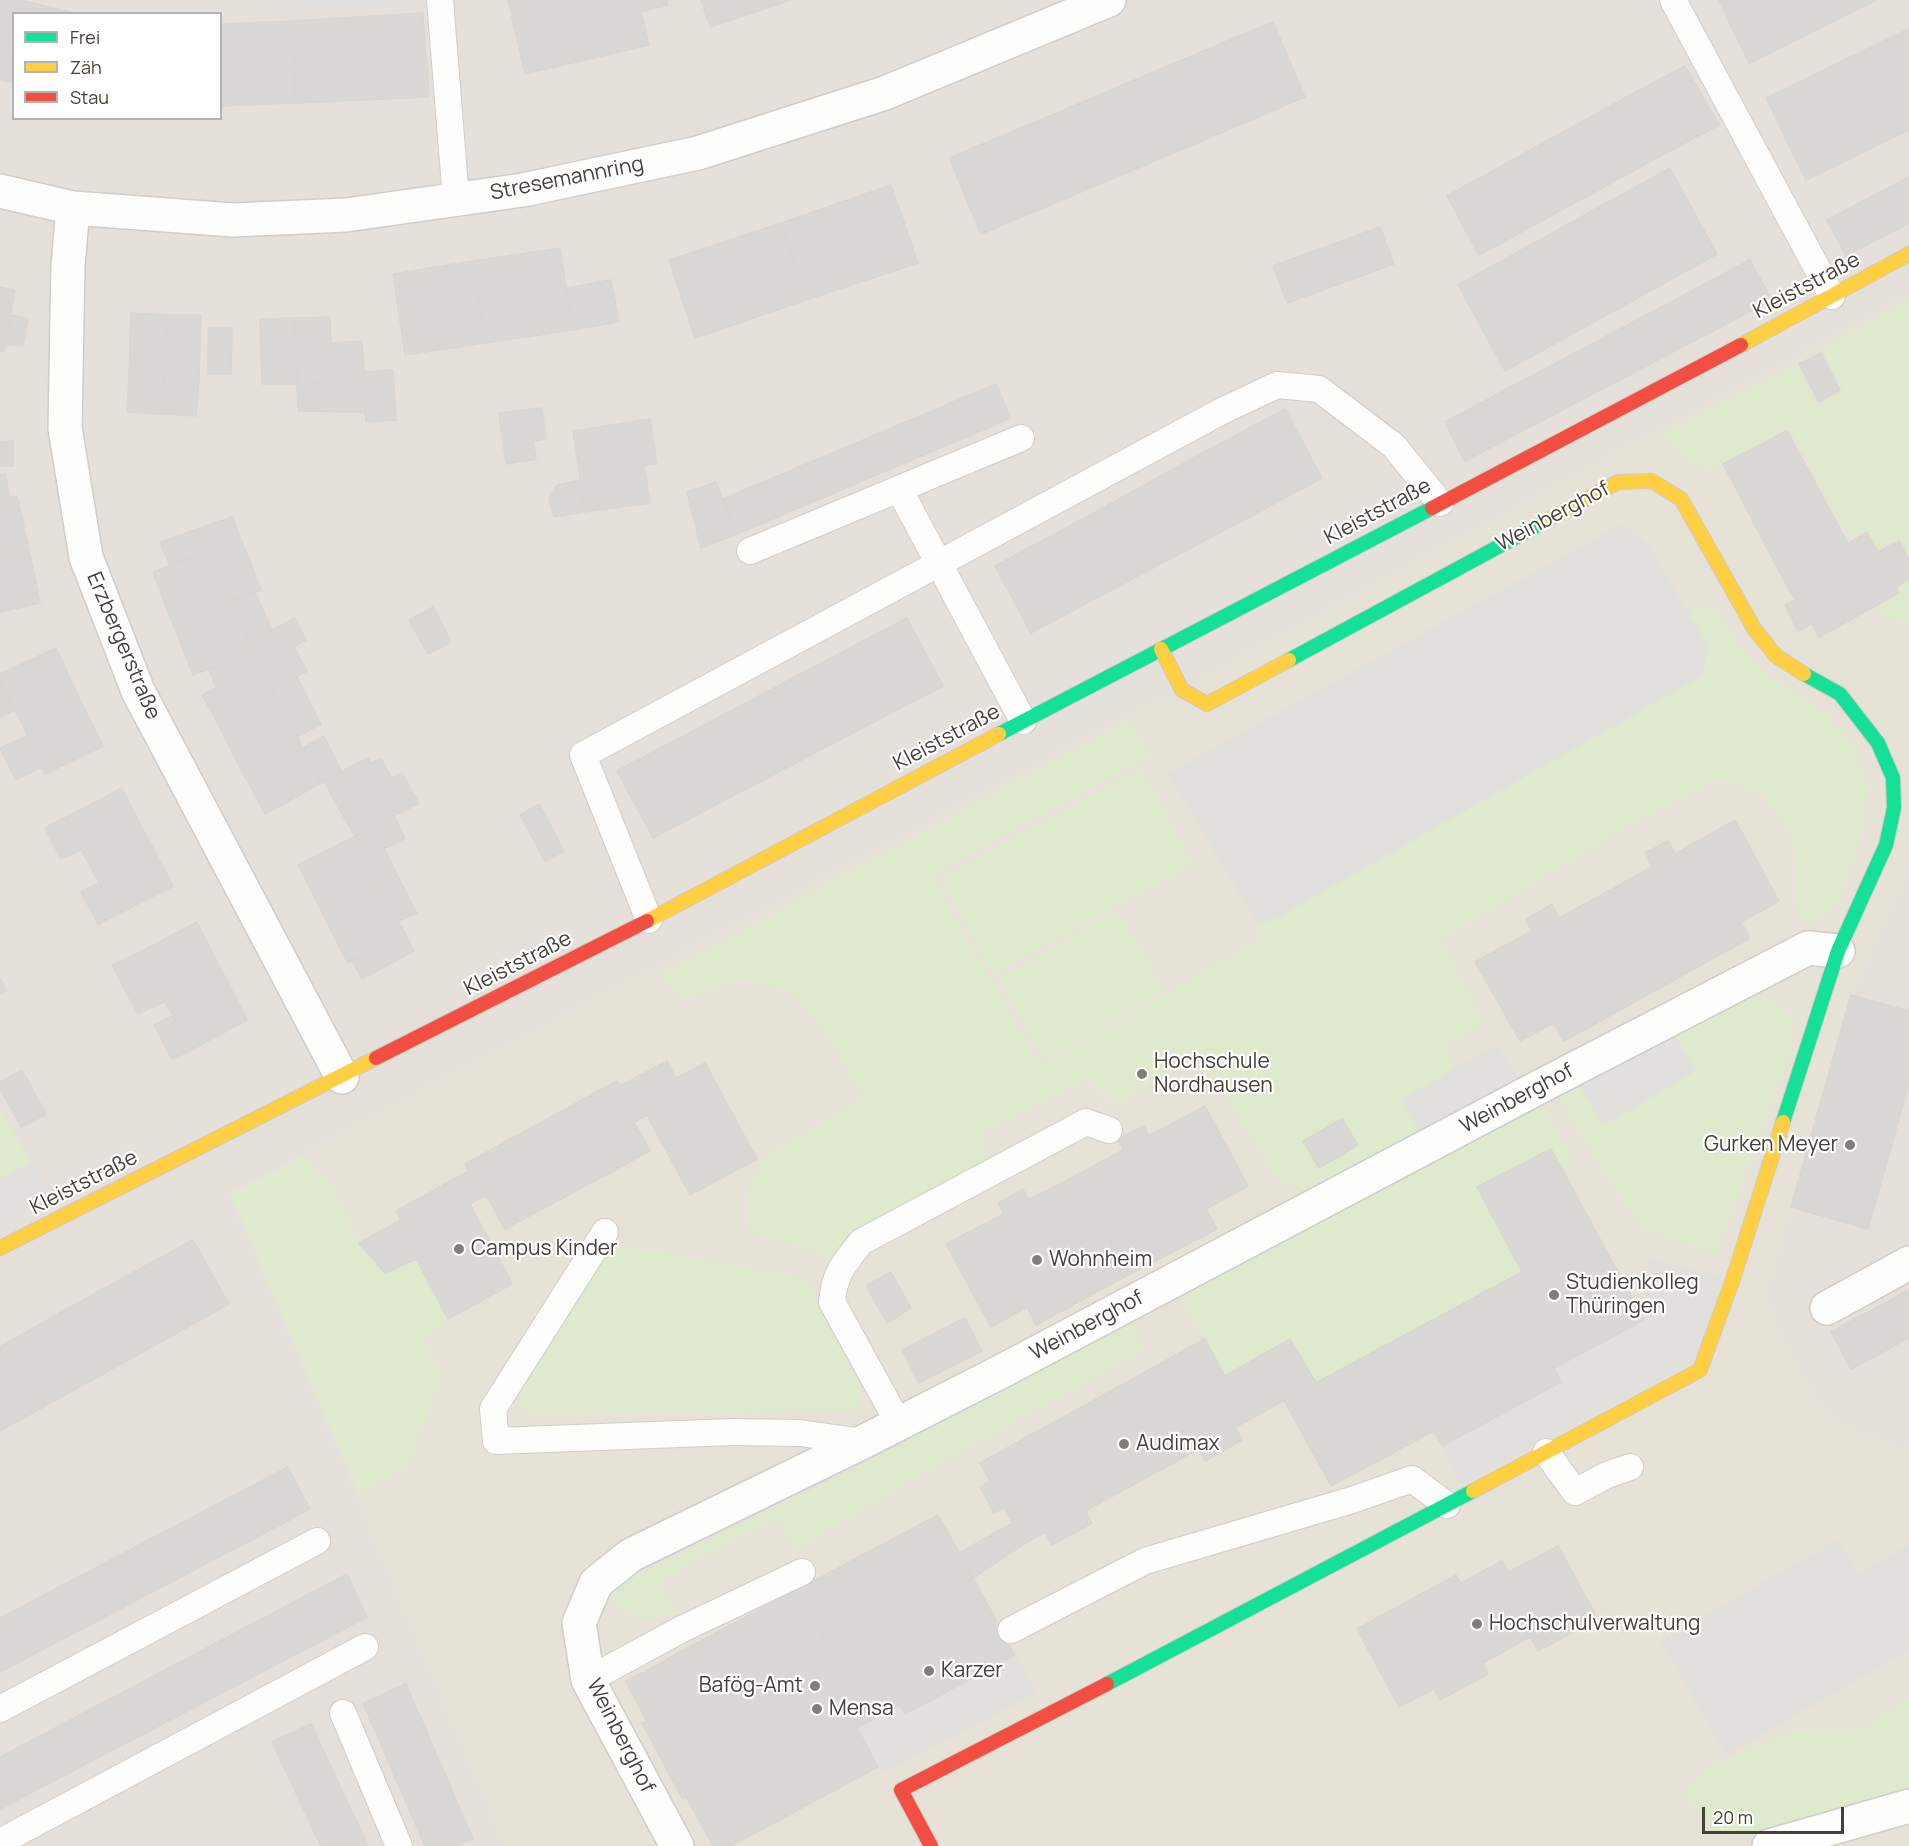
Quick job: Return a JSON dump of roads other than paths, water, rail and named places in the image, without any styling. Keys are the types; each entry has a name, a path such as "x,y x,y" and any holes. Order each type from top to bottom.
{"street":[{"name":"Stresemannring","path":"0,191 73,208 233,220 346,215 523,190 698,153 885,93 1109,0"},
{"name":"Erzbergerstraße","path":"73,208 68,265 65,428 86,557 138,691 342,1077"},
{"name":"Kleiststraße","path":"0,1248 650,920 1023,721 1637,401 1909,254"},
{"name":"Weinberghof","path":"931,1846 901,1790 1177,1648 1700,1370 1733,1279 1838,951 1886,845 1894,808 1893,778 1878,743 1840,694 1815,682 1776,656 1755,630 1682,499 1652,481 1618,482 1207,705 1182,690 1161,649"},
{"name":"Weinberghof","path":"677,1846 588,1680 579,1623 596,1583 631,1556 899,1424 1808,948 1838,951"},
{"path":"1827,1308 1909,1263"},
{"path":"1769,1846 1909,1806"}],"lane":[{"path":"440,0 456,199"},
{"path":"1673,0 1832,296"},
{"path":"650,920 583,755 1222,411 1277,385 1319,388 1394,446 1440,503"},
{"path":"750,551 1021,438"},
{"path":"900,489 1023,721"},
{"path":"899,1424 832,1302 834,1281 839,1271 861,1242 1086,1122 1109,1130"},
{"path":"605,1232 493,1409 496,1441 732,1432 800,1433 863,1442"},
{"path":"1546,1452 1575,1492 1607,1475 1630,1467"},
{"path":"1011,1630 1145,1561 1352,1500 1412,1479 1447,1505"},
{"path":"0,1710 317,1541"},
{"path":"588,1680 682,1629 802,1572"},
{"path":"0,1842 365,1647"},
{"path":"343,1713 399,1846"}],"place":[{"name":"Hochschule Nordhausen","path":"1142,1074"},
{"name":"Gurken Meyer","path":"1850,1145"},
{"name":"Campus Kinder","path":"459,1249"},
{"name":"Wohnheim","path":"1037,1260"},
{"name":"Studienkolleg Thüringen","path":"1554,1295"},
{"name":"Audimax","path":"1124,1444"},
{"name":"Hochschulverwaltung","path":"1477,1624"},
{"name":"Karzer","path":"929,1671"},
{"name":"Bafög-Amt","path":"815,1686"},
{"name":"Mensa","path":"817,1709"}]}
